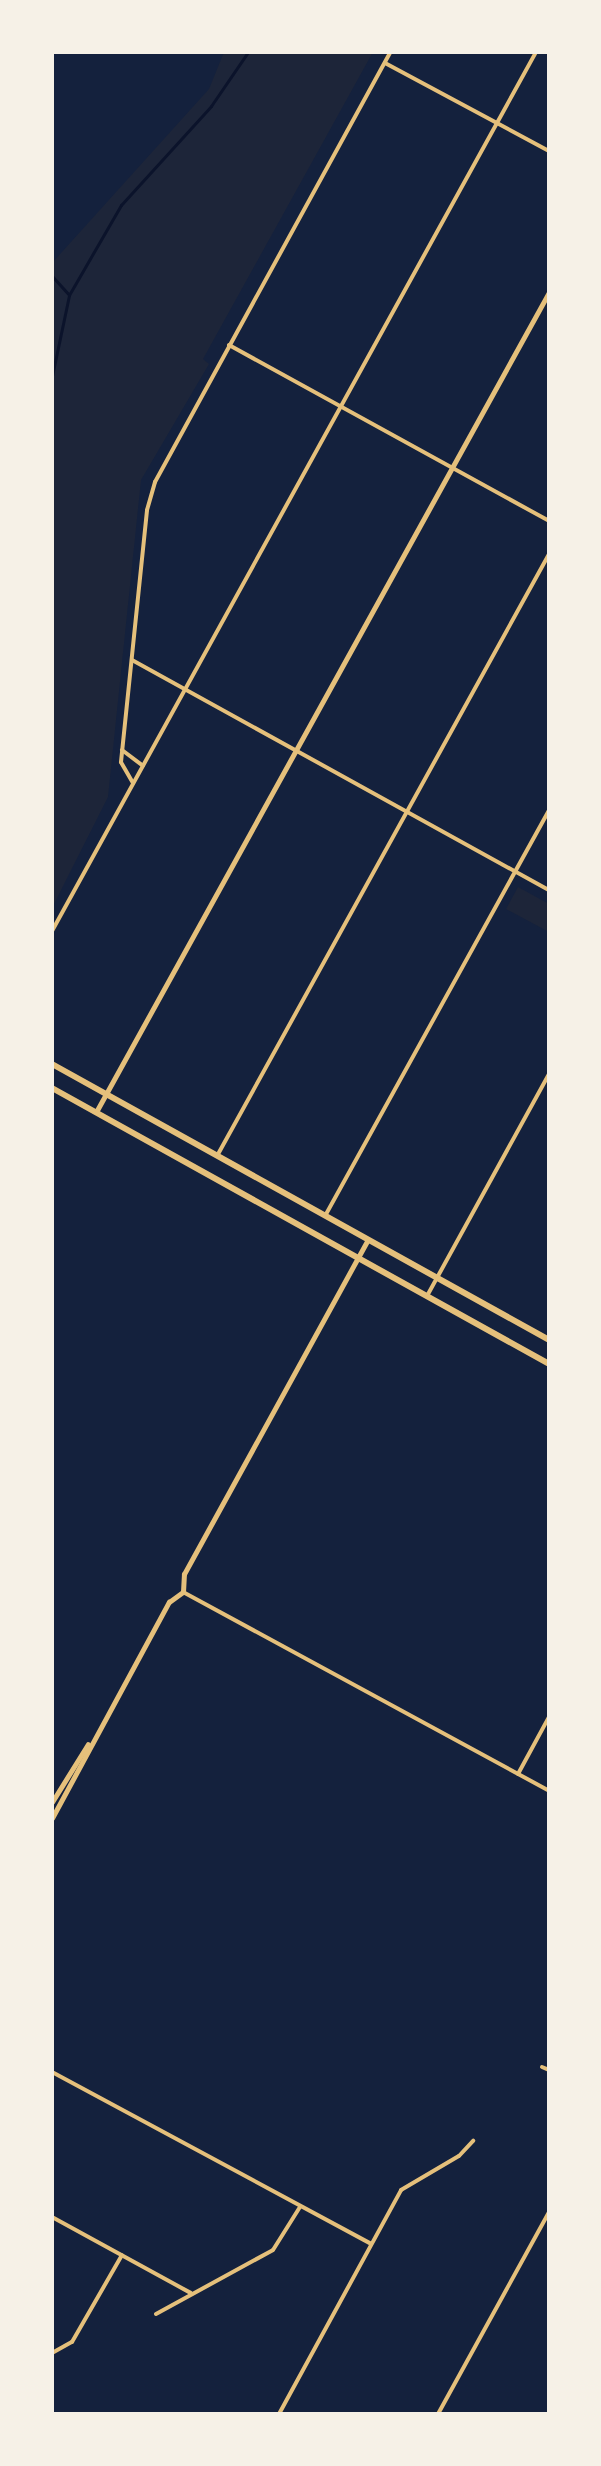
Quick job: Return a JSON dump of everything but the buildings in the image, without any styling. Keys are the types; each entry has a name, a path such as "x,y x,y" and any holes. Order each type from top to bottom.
{"main road":[{"path":"52,1064 324,1218 549,1340"},
{"path":"52,1088 549,1364"}],"street":[{"path":"133,783 121,762 147,510 155,482 390,52"},
{"path":"52,931 536,52"},
{"path":"385,63 549,151"},
{"path":"96,1112 549,292"},
{"path":"229,345 549,521"},
{"path":"217,1156 549,554"},
{"path":"132,660 549,890"},
{"path":"122,750 143,766"},
{"path":"324,1218 549,811"},
{"path":"427,1297 549,1074"},
{"path":"183,1592 184,1574 367,1241"},
{"path":"52,1818 89,1743 169,1602 183,1592"},
{"path":"183,1592 549,1791"},
{"path":"518,1774 549,1717"},
{"path":"52,1802 80,1749 89,1743"},
{"path":"542,2067 549,2070"},
{"path":"52,2072 371,2244"},
{"path":"279,2414 401,2190 459,2156 473,2141"},
{"path":"156,2314 273,2250 300,2207"},
{"path":"438,2414 549,2212"},
{"path":"52,2217 191,2293"},
{"path":"52,2353 72,2342 122,2255"}],"shaded area":[{"path":"224,52 373,52 203,359 209,364 141,480 108,797 52,908 52,263 209,89"},
{"path":"518,887 549,904 549,932 506,909"}],"waterway":[{"path":"52,376 69,295 121,205 211,106 248,52"},
{"path":"52,276 68,294"}]}
